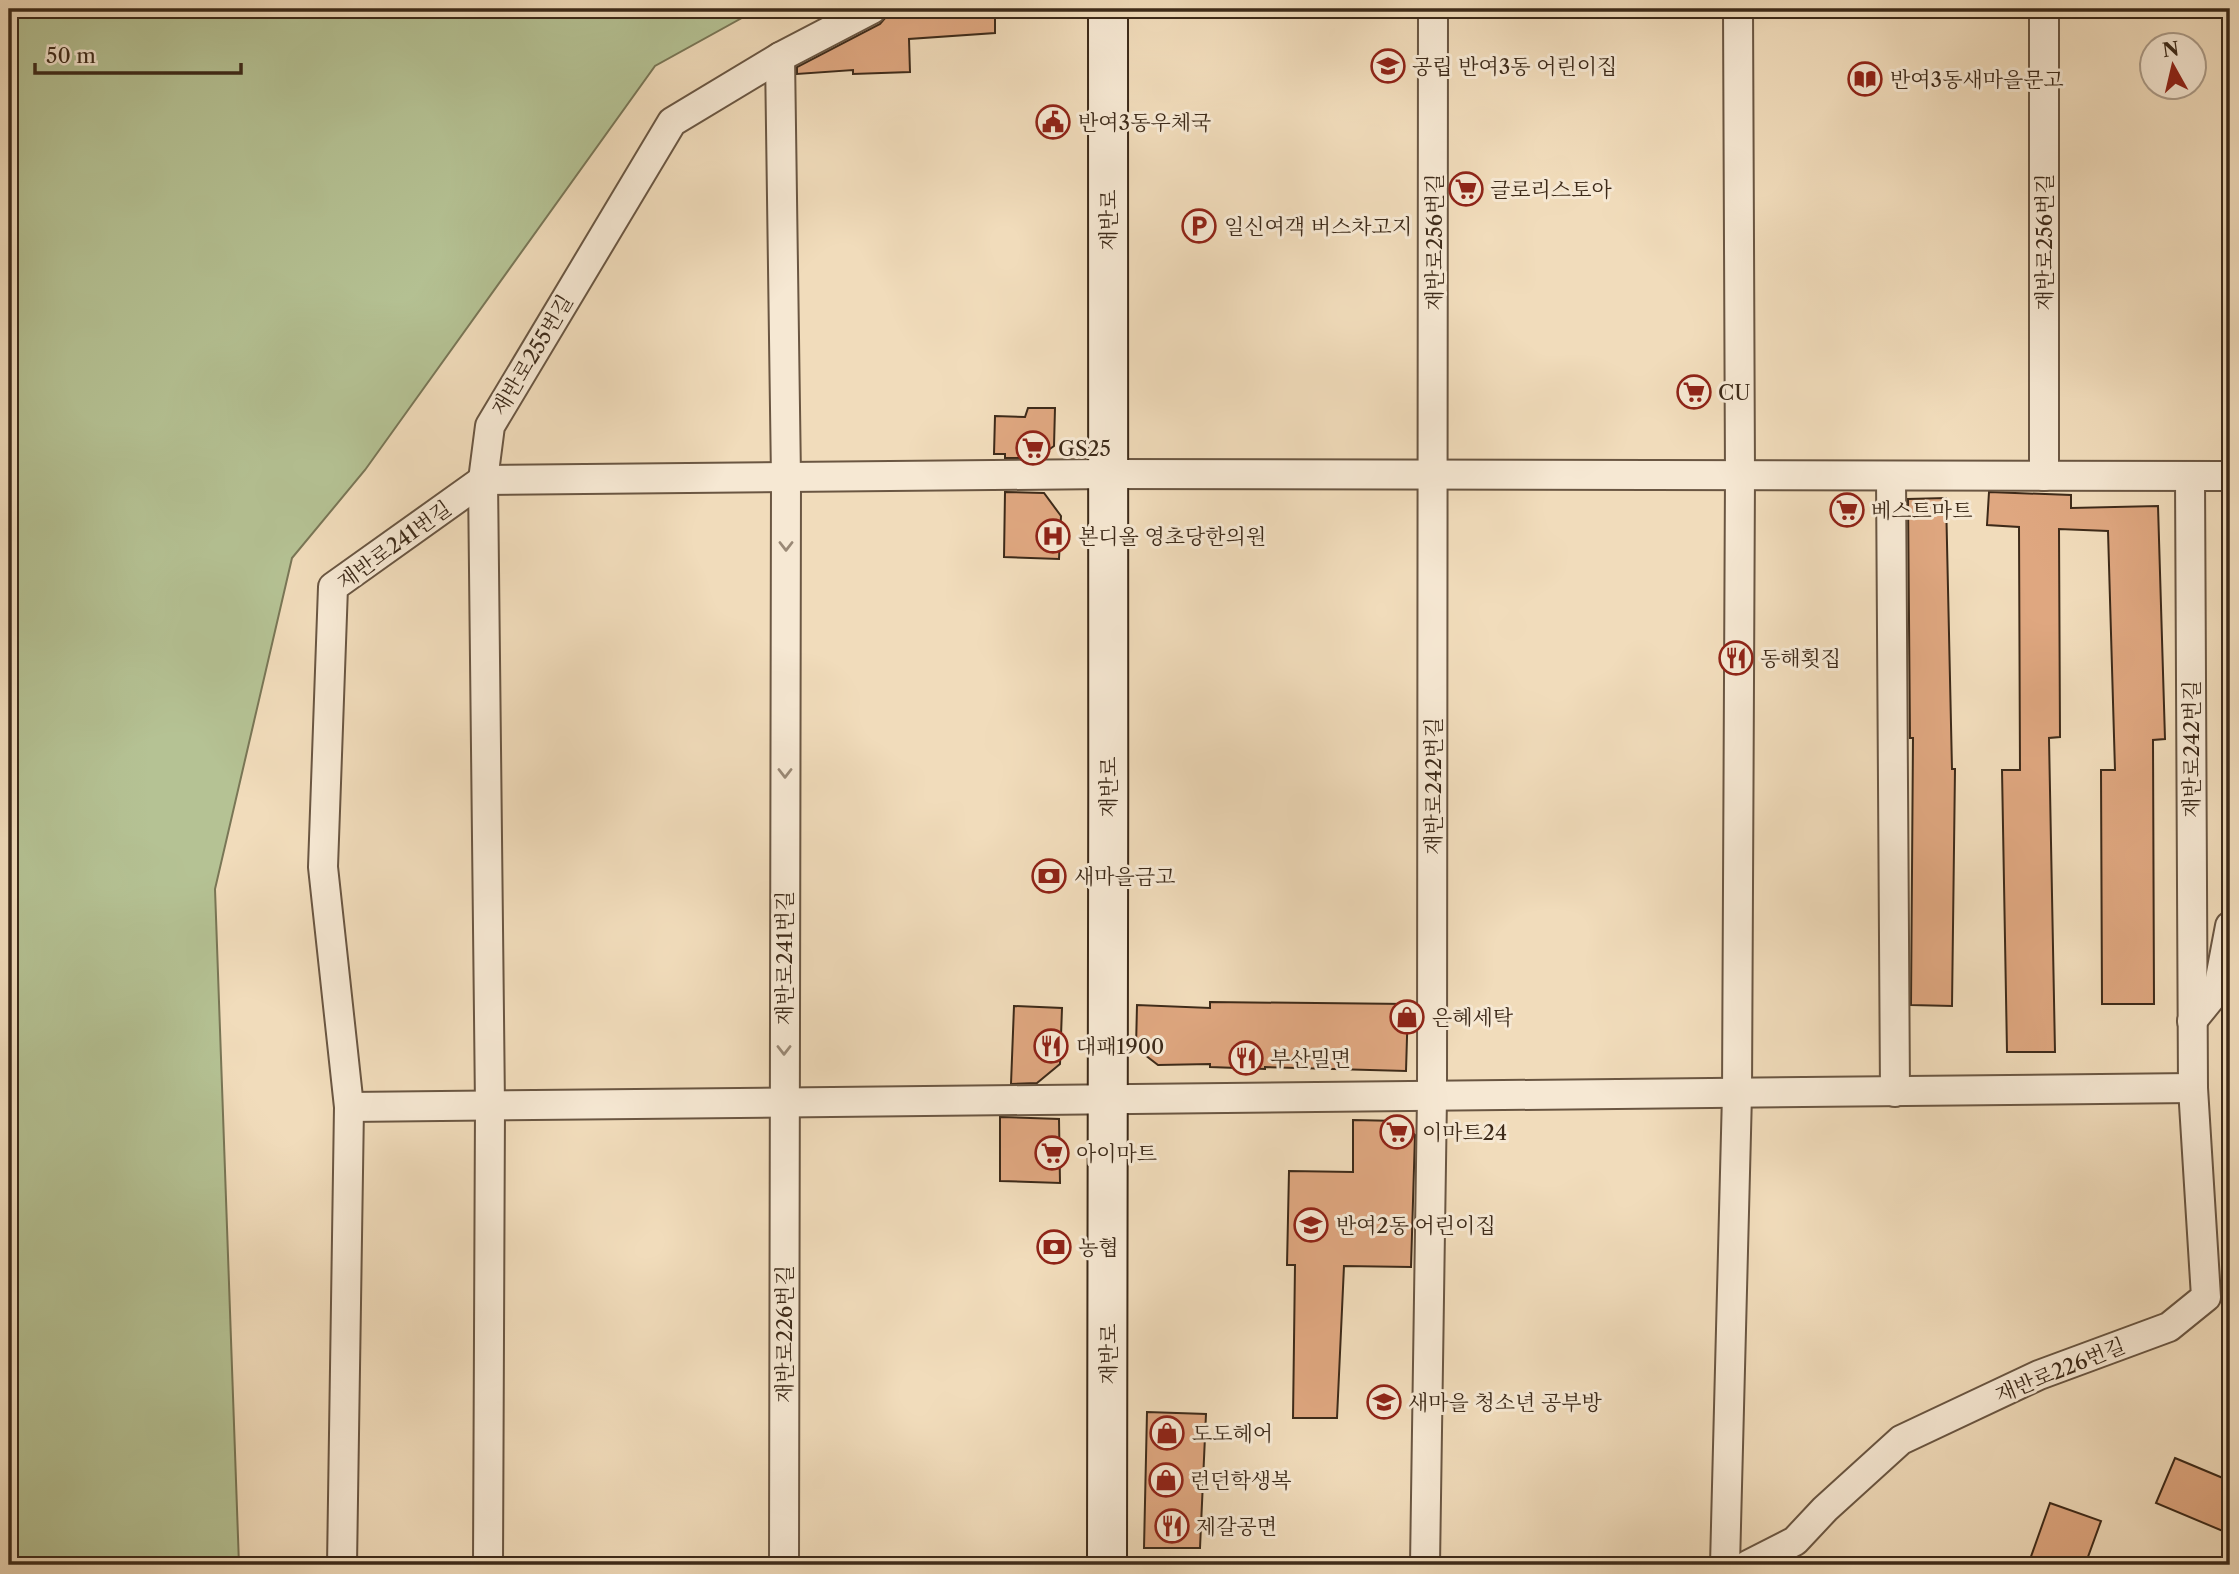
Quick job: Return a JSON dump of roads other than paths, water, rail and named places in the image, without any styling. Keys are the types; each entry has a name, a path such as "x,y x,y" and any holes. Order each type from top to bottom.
{"main road":[{"name":"재반로","path":"1107,1565 1110,1100 1108,9"}],"street":[{"name":"재반로255번길","path":"483,480 490,426 672,122 780,57 872,9"},
{"name":"재반로256번길","path":"1433,9 1434,475"},
{"path":"1726,1565 1737,1094 1740,475 1738,9"},
{"name":"재반로256번길","path":"2044,9 2044,476"},
{"path":"780,57 786,478"},
{"path":"483,480 1107,474 2230,476"},
{"name":"재반로242번길","path":"1432,1097 1434,475"},
{"path":"1891,475 1895,1092"},
{"name":"재반로242번길","path":"2190,476 2193,1088"},
{"name":"재반로241번길","path":"784,1103 786,478"},
{"name":"재반로241번길","path":"483,480 490,1106"},
{"name":"재반로241번길","path":"349,1107 323,867 333,587 483,480"},
{"path":"2192,1021 2218,989 2230,926"},
{"path":"342,1565 349,1107 2193,1088"},
{"name":"재반로226번길","path":"1748,1565 1795,1541 1825,1509 1900,1440 2039,1375 2169,1327 2206,1297 2193,1088"},
{"path":"1424,1565 1432,1097"},
{"name":"재반로226번길","path":"784,1103 784,1565"},
{"path":"488,1565 490,1106"}],"place":[{"name":"공립 반여3동 어린이집","path":"1388,66"},
{"name":"반여3동새마을문고","path":"1865,79"},
{"name":"반여3동우체국","path":"1053,122"},
{"name":"글로리스토아","path":"1466,189"},
{"name":"일신여객 버스차고지","path":"1199,226"},
{"name":"CU","path":"1694,392"},
{"name":"GS25","path":"1033,448"},
{"name":"베스트마트","path":"1847,510"},
{"name":"본디올 영초당한의원","path":"1053,536"},
{"name":"동해횟집","path":"1736,658"},
{"name":"새마을금고","path":"1049,876"},
{"name":"은혜세탁","path":"1407,1017"},
{"name":"대패1900","path":"1051,1046"},
{"name":"부산밀면","path":"1246,1058"},
{"name":"이마트24","path":"1397,1132"},
{"name":"아이마트","path":"1052,1153"},
{"name":"반여2동 어린이집","path":"1311,1225"},
{"name":"농협","path":"1054,1247"},
{"name":"새마을 청소년 공부방","path":"1384,1402"},
{"name":"도도헤어","path":"1167,1433"},
{"name":"런던학생복","path":"1166,1480"},
{"name":"제갈공면","path":"1172,1526"}]}
